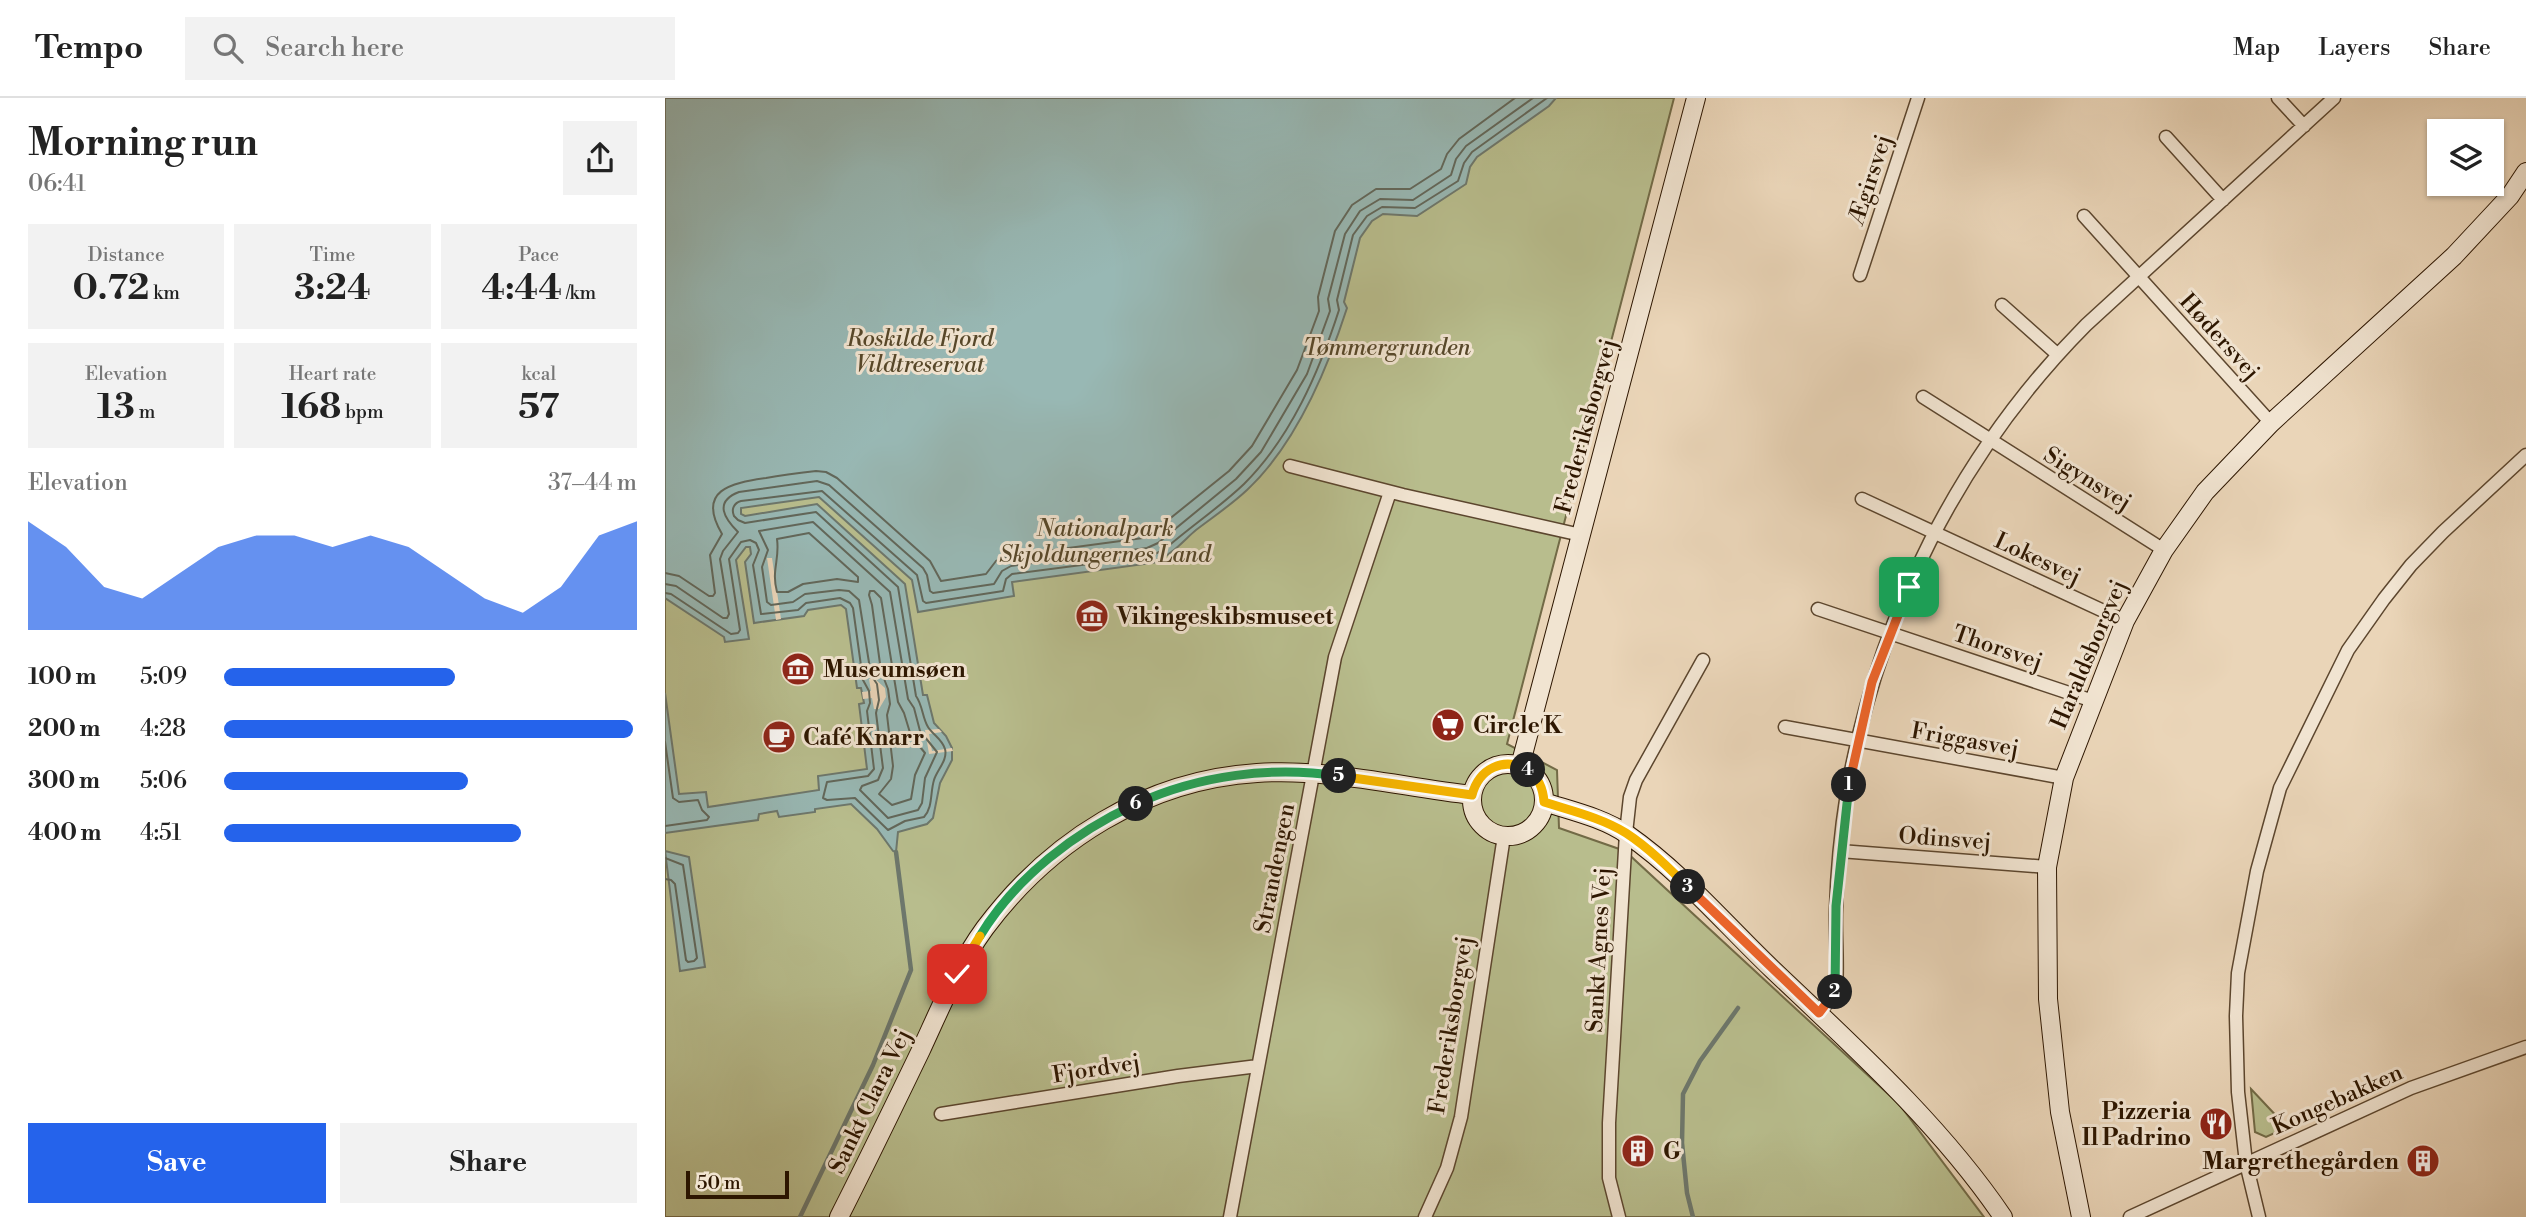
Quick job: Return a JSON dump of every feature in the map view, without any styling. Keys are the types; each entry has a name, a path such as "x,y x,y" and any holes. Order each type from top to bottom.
{"street":[{"name":"Frederiksborgvej","path":"1520,766 1696,98"},
{"name":"Ægirsvej","path":"1860,275 1918,98"},
{"path":"2278,98 2304,126"},
{"path":"1819,1013 1836,988 1836,906 1840,851 1847,794 1872,682 1890,633 1934,534 1961,484 1990,440 2057,354 2334,98"},
{"path":"2166,137 2223,200"},
{"name":"Haraldsborgvej","path":"2081,1217 2060,1112 2048,999 2047,867 2064,778 2125,621 2164,550 2205,492 2271,422 2454,256 2510,196 2526,172"},
{"name":"Hødersvej","path":"2084,216 2271,422"},
{"path":"2003,305 2057,354"},
{"name":"Sigynsvej","path":"1923,397 2164,550"},
{"path":"2259,1217 2246,1163 2238,1092 2238,974 2257,871 2280,788 2348,650 2384,599 2411,565 2443,532 2526,455"},
{"path":"1290,466 1390,492 1581,535"},
{"name":"Strandengen","path":"1230,1217 1335,657 1390,492"},
{"name":"Lokesvej","path":"1862,499 2125,621"},
{"name":"Thorsvej","path":"1818,609 2093,701"},
{"name":"Sankt Agnes Vej","path":"1619,1217 1609,1178 1609,1123 1630,797 1636,780 1703,660"},
{"name":"Friggasvej","path":"1785,727 2064,778"},
{"path":"1499,765 1520,766 1531,771 1538,780 1543,791 1542,814 1527,831 1504,836 1493,833 1476,817 1472,795 1475,785 1489,769 1499,765"},
{"name":"Sankt Clara Vej","path":"839,1217 957,974 983,930 1020,885 1060,848 1107,817 1151,797 1205,781 1255,773 1314,772 1472,795"},
{"path":"1544,802 1600,820 1626,833 1661,861 1819,1013 1943,1138 1986,1191 2003,1217"},
{"name":"Frederiksborgvej","path":"1425,1217 1447,1168 1461,1117 1504,836"},
{"name":"Odinsvej","path":"1840,851 2047,867"},
{"name":"Kongebakken","path":"2130,1217 2411,1088 2526,1047"},
{"name":"Fjordvej","path":"941,1114 1258,1066"}],"green space":[{"name":"Nationalpark Skjoldungernes Land","path":"665,98 1674,98 1507,744 1557,770 1559,828 1625,851 1899,1104 1984,1217 665,1217"},
{"path":"2251,1089 2283,1123 2292,1125 2266,1137 2255,1132"}],"water":[{"name":"Roskilde Fjord Vildtreservat","path":"665,98 1556,98 1549,106 1477,157 1470,167 1466,184 1417,216 1383,214 1372,221 1360,238 1344,302 1347,308 1330,356 1294,429 1264,472 1247,490 1173,551 1158,559 1159,562 1012,582 1014,596 918,612 912,580 819,497 741,508 741,514 745,516 817,504 905,584 923,695 927,695 934,723 946,736 952,748 952,760 940,783 933,818 927,824 898,832 896,852 851,804 779,817 777,811 759,814 758,820 665,833 665,693 679,794 706,792 708,807 819,790 818,776 867,769 859,704 864,703 861,688 857,688 846,609 841,605 808,610 804,616 754,623 745,562 751,554 750,547 746,547 736,560 749,639 725,642 724,637 665,598"},
{"path":"665,851 689,857 705,967 680,971"}],"pier":[{"path":"767,558 772,558 781,619 776,620"},
{"path":"869,679 875,679 885,688 886,697 879,709 874,709 872,698 863,699 862,692 871,691"},
{"path":"939,729 942,732 929,734 932,751 952,748 953,751 929,754 925,730"}],"waterway":[{"path":"800,1217 873,1065 911,970 896,852"},
{"path":"1693,1217 1687,1193 1682,1143 1683,1094 1700,1061 1738,1008"}],"place":[{"name":"Vikingeskibsmuseet","path":"1092,616"},
{"name":"Museumsøen","path":"798,669"},
{"name":"Circle K","path":"1448,725"},
{"name":"Café Knarr","path":"779,737"},
{"name":"Pizzeria Il Padrino","path":"2216,1124"},
{"name":"G","path":"1638,1151"},
{"name":"Margrethegården","path":"2423,1161"}],"route":[{"path":"957,974 983,930 1020,885 1060,848 1107,817 1151,797 1205,781 1255,773 1314,772 1472,795 1475,785 1489,769 1510,764 1531,771 1543,791 1544,802 1600,820 1626,833 1661,861 1819,1013 1835,993 1837,984 1836,906 1840,851 1847,794 1858,741 1872,682 1909,587"}],"park label":[{"name":"Tømmergrunden","path":"1387,347"}]}
